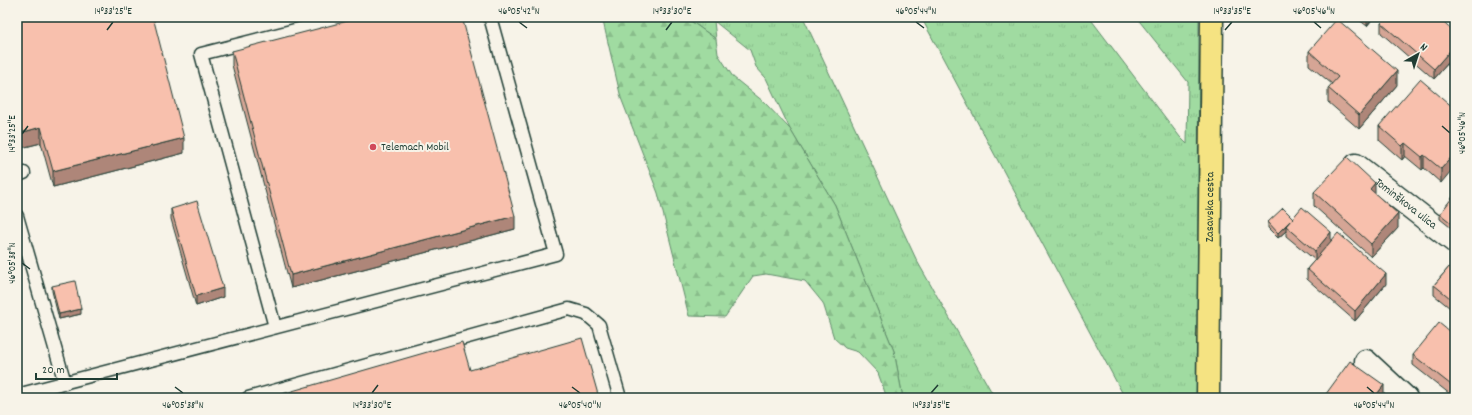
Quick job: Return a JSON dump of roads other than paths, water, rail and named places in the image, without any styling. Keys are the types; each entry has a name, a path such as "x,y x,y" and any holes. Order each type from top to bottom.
{"main road":[{"name":"Zasavska cesta","path":"1208,398 1212,17"}],"street":[{"path":"1449,17 1455,23"},
{"name":"Tominškova ulica","path":"1356,165 1455,242"},
{"path":"1366,362 1406,398"}],"lane":[{"path":"275,327 201,54 346,17"},
{"path":"18,392 65,383 556,254 490,17"},
{"path":"17,216 65,383"},
{"path":"248,398 569,309 586,314 599,325 620,398"}],"place":[{"name":"Telemach Mobil","path":"373,147"}]}
